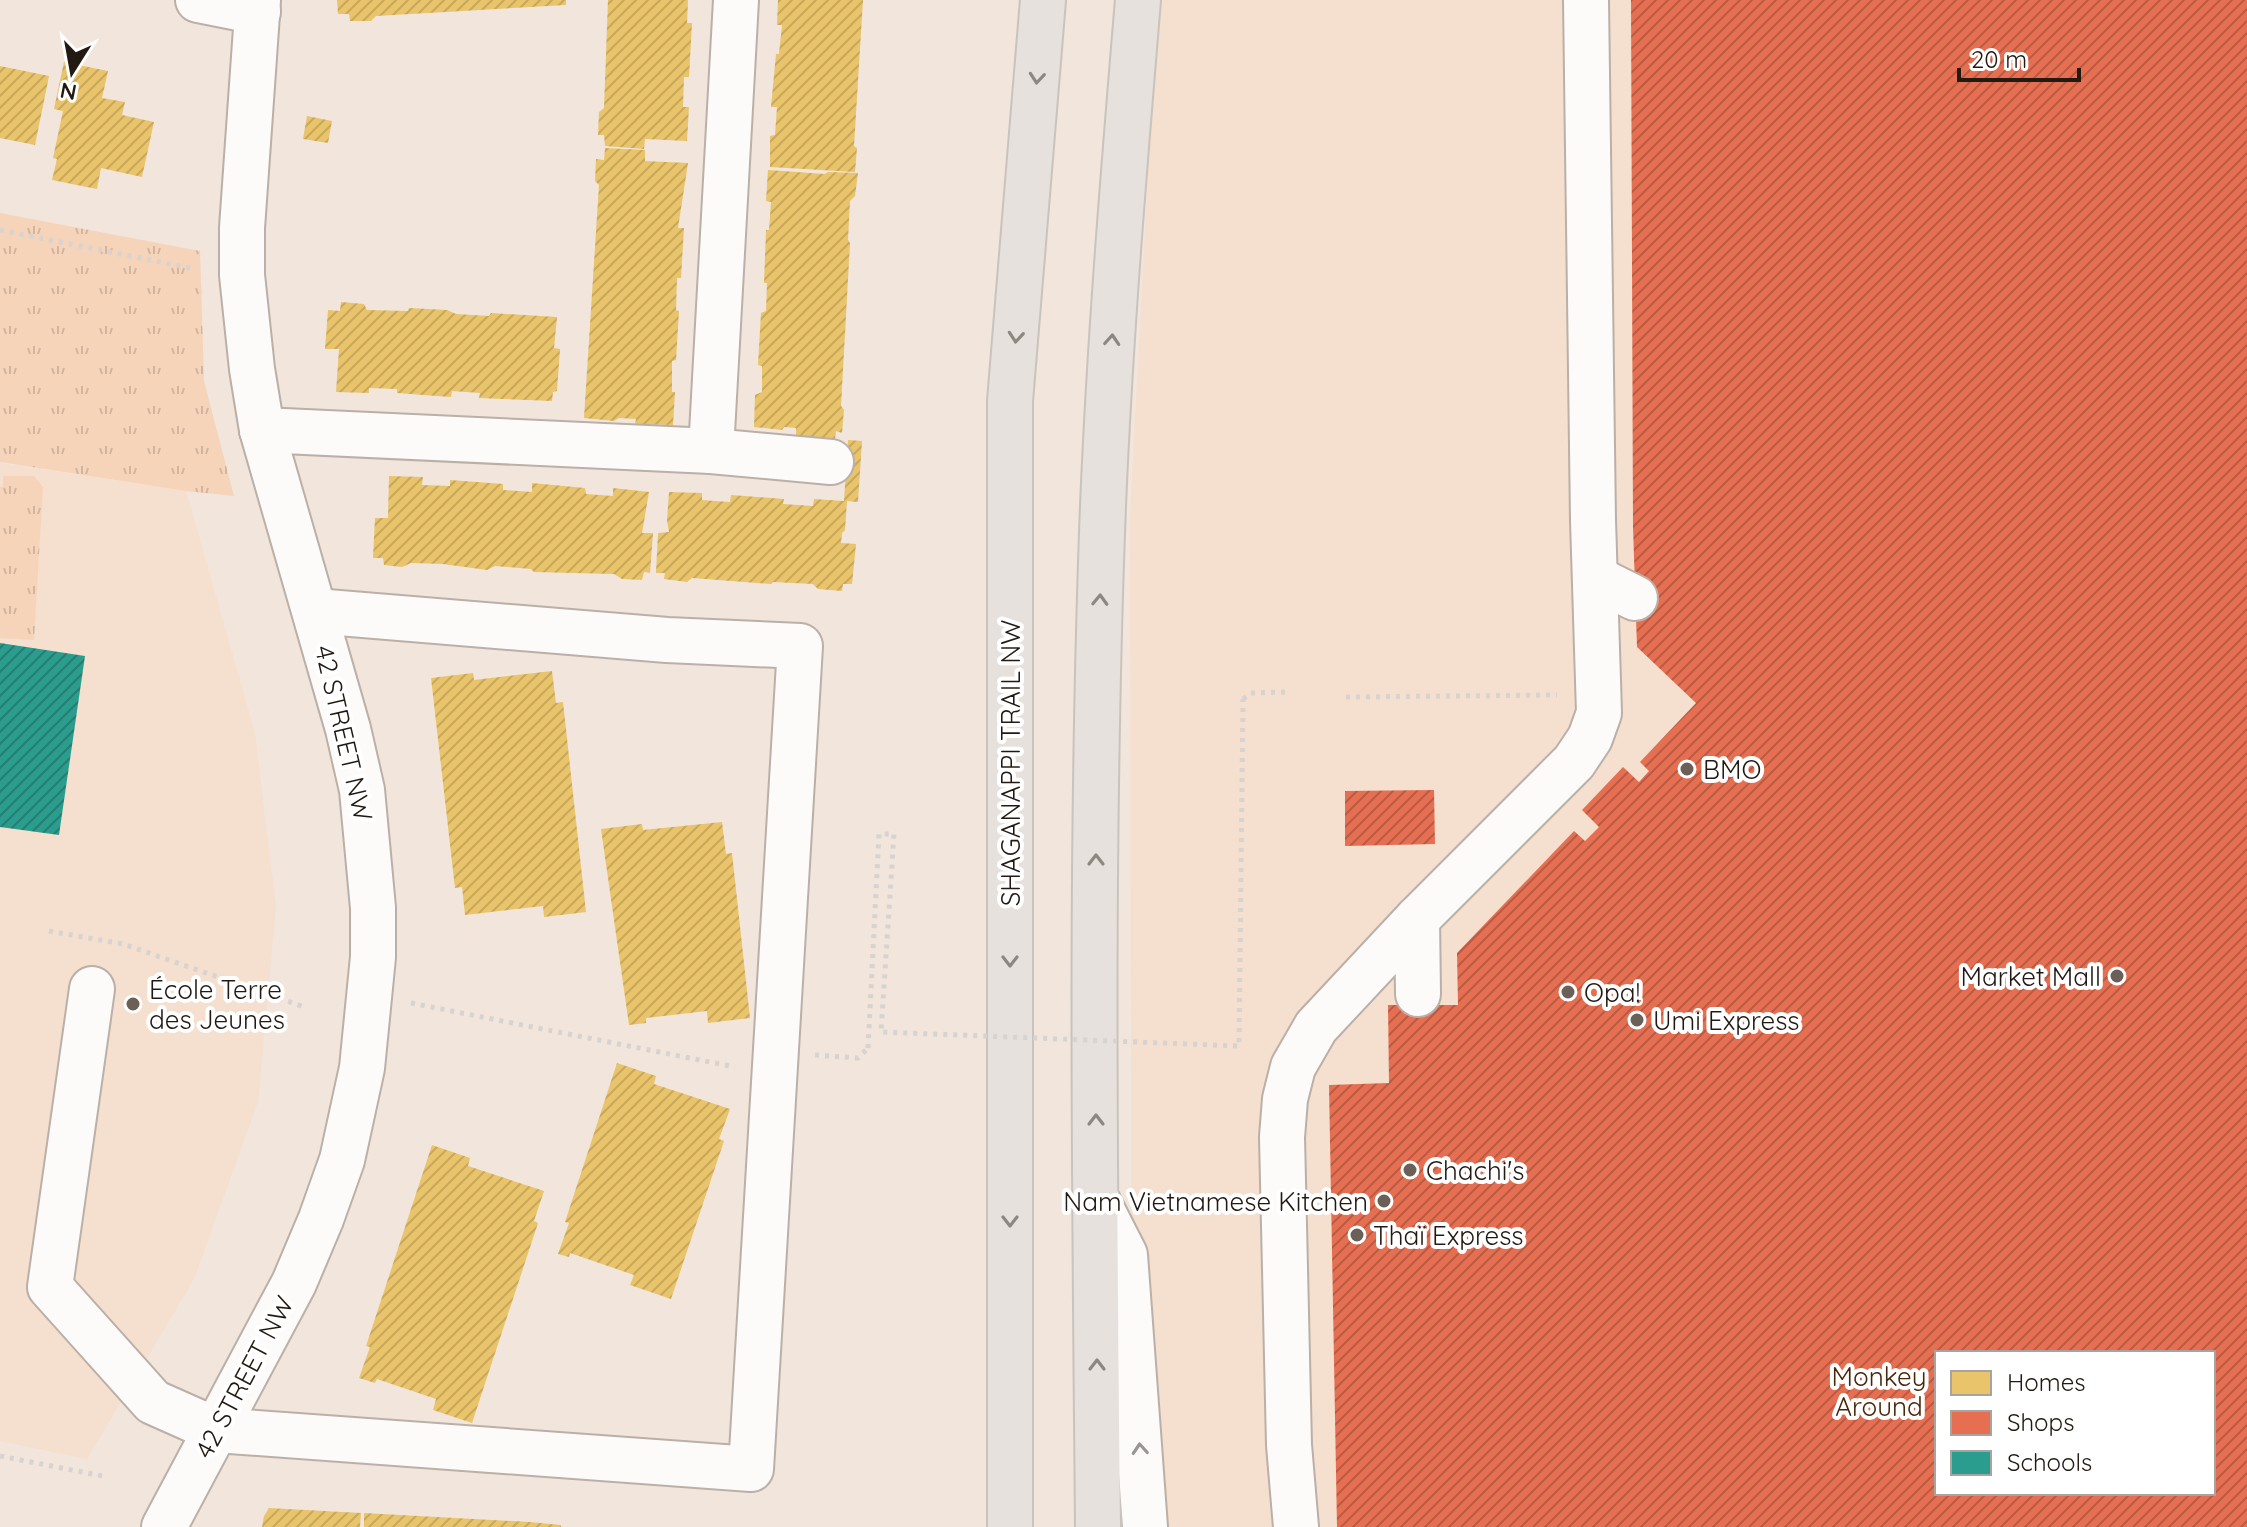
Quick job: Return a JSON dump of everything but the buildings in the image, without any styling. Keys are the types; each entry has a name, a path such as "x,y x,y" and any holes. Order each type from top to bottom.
{"main road":[{"name":"SHAGANAPPI TRAIL NW","path":"1010,1527 1010,401 1043,0"},
{"path":"1098,1527 1096,826 1103,518 1112,332 1138,0"}],"street":[{"path":"198,0 258,6"},
{"path":"711,451 736,0"},
{"path":"1296,1527 1289,1445 1282,1137 1287,1089 1299,1052 1316,1027 1417,919 1574,762 1590,738 1599,713 1586,0"},
{"name":"42 STREET NW","path":"164,1527 294,1283 342,1160 362,1068 370,997 373,908 362,790 348,729 262,430 252,369 242,275 244,176 258,6"},
{"path":"262,430 711,451 831,462"},
{"path":"1595,578 1635,598"},
{"path":"92,989 50,1287 153,1402 216,1430 751,1469 800,646 667,640 315,611"},
{"path":"1417,919 1418,994"},
{"path":"1096,1198 1125,1255 1145,1527"}],"path":[{"path":"0,230 195,269"},
{"path":"370,997 748,1070 776,1053 858,1058 868,1048 879,834 894,834 881,1032 1239,1046 1243,699 1251,693 1288,692"},
{"path":"1346,697 1561,695 1561,708"},
{"path":"49,931 123,944 307,1008"},
{"path":"0,1456 108,1477"}],"shaded area":[{"path":"1157,0 2247,0 2247,1527 1132,1527 1130,516"},
{"name":"École Terre des Jeunes","path":"0,463 186,491 255,733 276,907 258,1102 194,1279 87,1459 0,1441"}],"green space":[{"path":"0,213 200,251 204,381 234,496 0,462"},
{"path":"3,476 34,476 43,487 34,640 0,638 0,487 3,487"}],"place":[{"name":"BMO","path":"1687,769"},
{"name":"Market Mall","path":"2117,976"},
{"name":"Opa!","path":"1568,992"},
{"name":"École Terre des Jeunes","path":"133,1004"},
{"name":"Umi Express","path":"1637,1020"},
{"name":"Chachi's","path":"1410,1170"},
{"name":"Nam Vietnamese Kitchen","path":"1384,1201"},
{"name":"Thaï Express","path":"1357,1235"}],"park label":[{"name":"Monkey Around","path":"1879,1391"}]}
